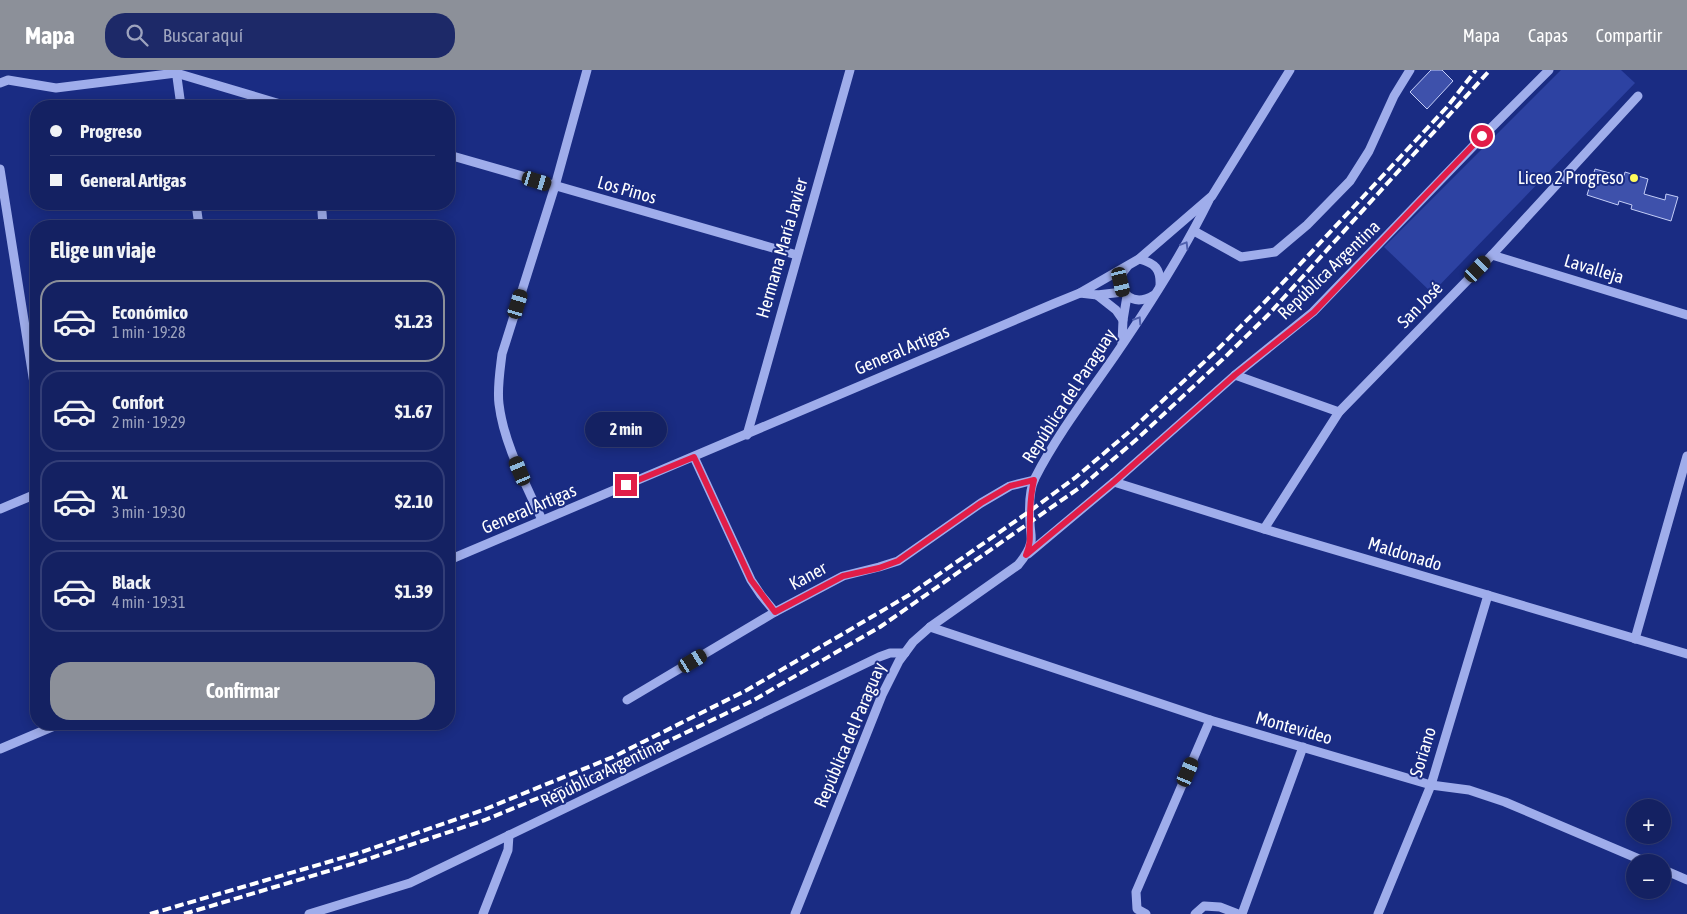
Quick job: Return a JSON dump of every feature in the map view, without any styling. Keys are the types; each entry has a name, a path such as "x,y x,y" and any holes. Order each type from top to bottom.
{"street":[{"path":"542,520 513,454 504,426 499,404 499,382 502,354 554,186 587,70"},
{"name":"Hermana María Javier","path":"746,434 850,70"},
{"name":"General Artigas","path":"455,557 1080,292 1139,259 1212,196 1290,70"},
{"path":"1194,231 1241,257 1275,252 1307,225 1350,181 1369,152 1394,96 1410,70"},
{"name":"República Argentina","path":"1026,555 1114,482 1235,375 1314,312 1482,136 1549,70"},
{"path":"176,72 180,100"},
{"path":"0,83 8,80 56,88 176,72 267,100"},
{"name":"San José","path":"1264,529 1338,412 1492,255 1638,96"},
{"name":"Los Pinos","path":"455,157 797,255"},
{"path":"0,169 30,358"},
{"name":"República del Paraguay","path":"795,914 882,695 904,653 930,627 1018,565 1026,555 1031,543 1029,522 1030,494 1034,480 1065,428 1122,346 1157,291 1194,231 1212,196"},
{"path":"322,212 323,220"},
{"name":"Lavalleja","path":"1492,255 1687,315"},
{"path":"1080,292 1097,295 1125,294 1137,300 1145,300 1157,291 1161,277 1157,268 1139,259"},
{"path":"1122,346 1125,294 1121,282 1123,271 1130,264"},
{"path":"1097,295 1116,310 1123,320"},
{"path":"1235,375 1338,412"},
{"path":"1635,639 1687,456"},
{"path":"694,457 751,580 775,612"},
{"name":"Kaner","path":"627,700 775,612 843,576 879,568 898,561 981,503 1010,486 1034,480"},
{"name":"Maldonado","path":"1114,482 1264,529 1687,654"},
{"path":"0,509 30,496"},
{"name":"Soriano","path":"1378,914 1431,785 1488,595"},
{"name":"Montevideo","path":"930,627 1210,720 1302,748 1431,785 1469,790 1505,802 1627,854"},
{"name":"República Argentina","path":"308,914 410,883 879,657 890,653 904,653"},
{"path":"1146,914 1137,909 1136,892 1210,720"},
{"path":"0,749 45,730"},
{"path":"1242,914 1302,748"},
{"path":"483,914 508,850 509,836"},
{"path":"1671,874 1687,880"},
{"path":"1195,914 1204,906 1220,907 1238,914"}],"shaded area":[{"path":"1561,70 1621,70 1635,83 1432,293 1384,247"}],"building":[{"path":"1431,70 1442,70 1453,81 1427,109 1410,92"},
{"path":"1595,169 1624,177 1625,172 1648,179 1644,194 1665,200 1666,194 1678,197 1671,221 1631,209 1632,205 1619,201 1618,205 1587,195"}],"railway":[{"path":"150,914 359,853 483,810 613,757 747,690 909,595 1076,477 1129,432 1216,351 1262,305 1447,107 1476,70"},
{"path":"184,914 362,861 485,820 616,766 752,701 880,627 1082,486 1137,439 1269,314 1490,70"}],"place":[{"name":"Liceo 2 Progreso","path":"1634,178"}],"route":[{"path":"626,485 694,457 751,580 775,612 843,576 879,568 898,561 981,503 1010,486 1034,480 1030,494 1029,522 1031,543 1026,555 1114,482 1235,375 1314,312 1482,136"}]}
